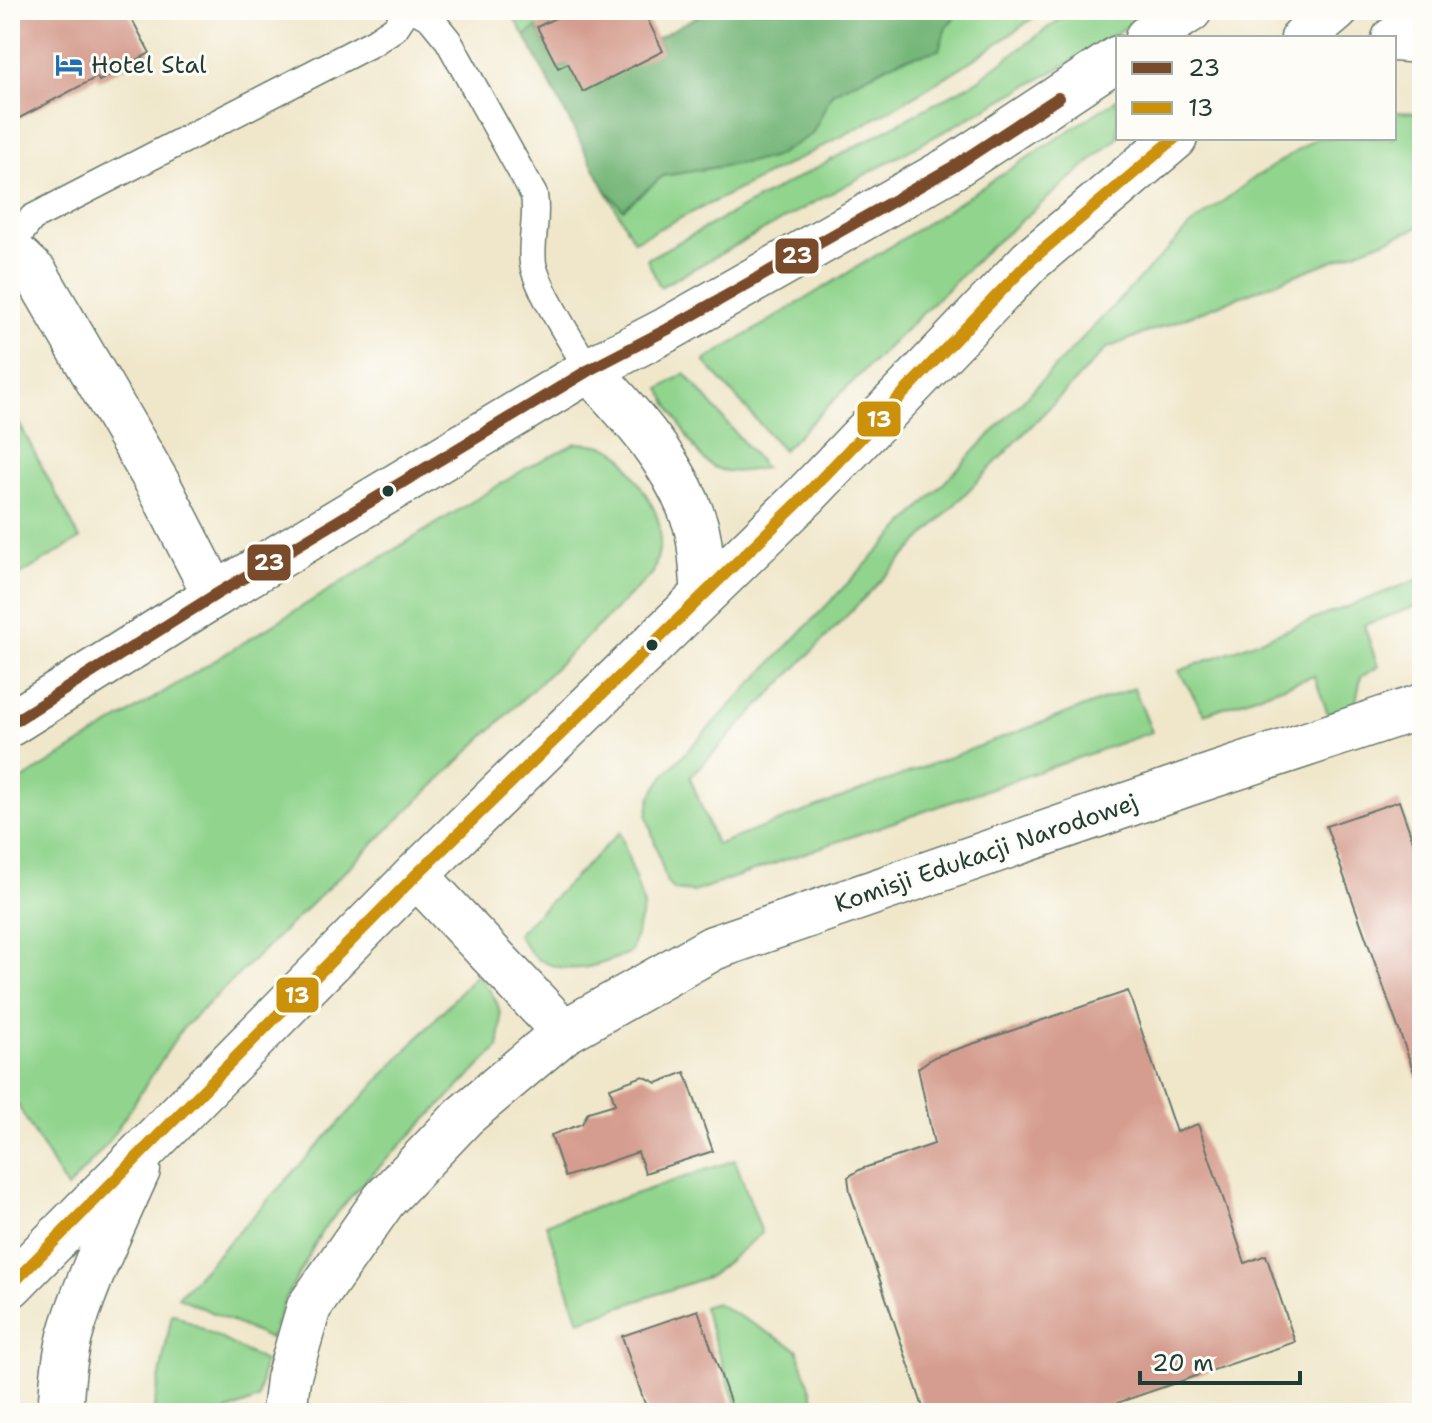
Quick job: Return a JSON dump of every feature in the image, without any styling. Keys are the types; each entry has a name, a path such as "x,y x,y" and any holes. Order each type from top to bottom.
{"street":[{"path":"1150,36 1190,10"},
{"path":"1305,36 1336,10"},
{"path":"1396,39 1422,41"},
{"path":"12,722 215,595 589,370 668,329 953,167 1116,59"},
{"path":"10,1286 416,875 805,496 1030,261 1173,140"},
{"path":"10,254 18,257 36,274 158,484 215,595"},
{"path":"589,370 635,419 673,471 695,522 704,593"},
{"name":"Komisji Edukacji Narodowej","path":"284,1413 288,1379 309,1307 384,1200 464,1116 564,1032 713,948 1422,706"},
{"path":"416,875 564,1032"},
{"path":"60,1413 63,1373 72,1329 116,1218 152,1140"}],"lane":[{"path":"10,247 32,218 374,42 395,28 407,10"},
{"path":"415,10 430,18 448,40 534,195 537,213 532,247 534,266 569,338 589,370"}],"green space":[{"path":"509,10 572,10 525,36"},
{"path":"709,10 961,10 946,27 939,50 899,60 832,93 812,134 772,158 663,176 623,209 605,189 525,36 537,27 559,68 568,63 663,51 657,38"},
{"path":"961,10 1044,10 947,76 845,135 634,241 605,189 623,209 663,176 772,158 812,134 832,93 899,60 938,50 946,27"},
{"path":"1072,10 1153,10 1069,63 660,287 647,259 975,82"},
{"path":"1116,100 1116,140 988,249 783,450 704,361 893,245"},
{"path":"1396,112 1422,113 1422,226 1107,348 690,777 716,845 1134,688 1152,732 693,892 674,890 667,883 647,816 651,796 665,774 1190,226 1254,178 1314,140 1396,140"},
{"path":"685,373 765,468 722,470 702,458 660,389"},
{"path":"10,406 80,539 10,581"},
{"path":"576,443 604,446 618,453 651,503 660,535 653,573 182,1029 108,1143 67,1189 10,1092 10,787 528,467"},
{"path":"1422,578 1422,604 1364,625 1378,667 1361,677 1356,702 1328,714 1314,676 1204,714 1179,671"},
{"path":"620,832 644,906 631,952 597,965 573,969 550,965 538,959 517,934"},
{"path":"477,974 499,1008 501,1025 498,1048 358,1188 322,1231 285,1300 270,1339 178,1297"},
{"path":"735,1160 762,1233 710,1276 579,1321 546,1224"},
{"path":"716,1303 797,1349 819,1413 739,1413 703,1307"},
{"path":"172,1313 264,1361 258,1399 223,1413 153,1413"}],"building":[{"name":"Hotel Stal","path":"10,10 127,10 150,53 10,123"},
{"path":"571,10 643,10 663,51 583,92 568,63 558,68 537,27"},
{"path":"1399,801 1422,867 1422,1077 1416,1078 1326,826"},
{"path":"1128,991 1176,1132 1198,1124 1245,1263 1266,1255 1295,1342 1088,1413 925,1413 850,1192 848,1177 861,1169 934,1144 918,1068 934,1057"},
{"path":"685,1072 713,1151 645,1173 638,1152 565,1177 551,1135 582,1124 588,1112 615,1104 610,1088 643,1076 657,1083"},
{"path":"698,1310 734,1413 648,1413 622,1336"}],"transit line":[{"name":"23","path":"10,724 215,595 589,370 668,329 953,167 1058,98"},
{"name":"13","path":"10,1286 416,875 805,496 1030,261 1173,140"}],"place":[{"name":"Hotel Stal","path":"69,65"}]}
